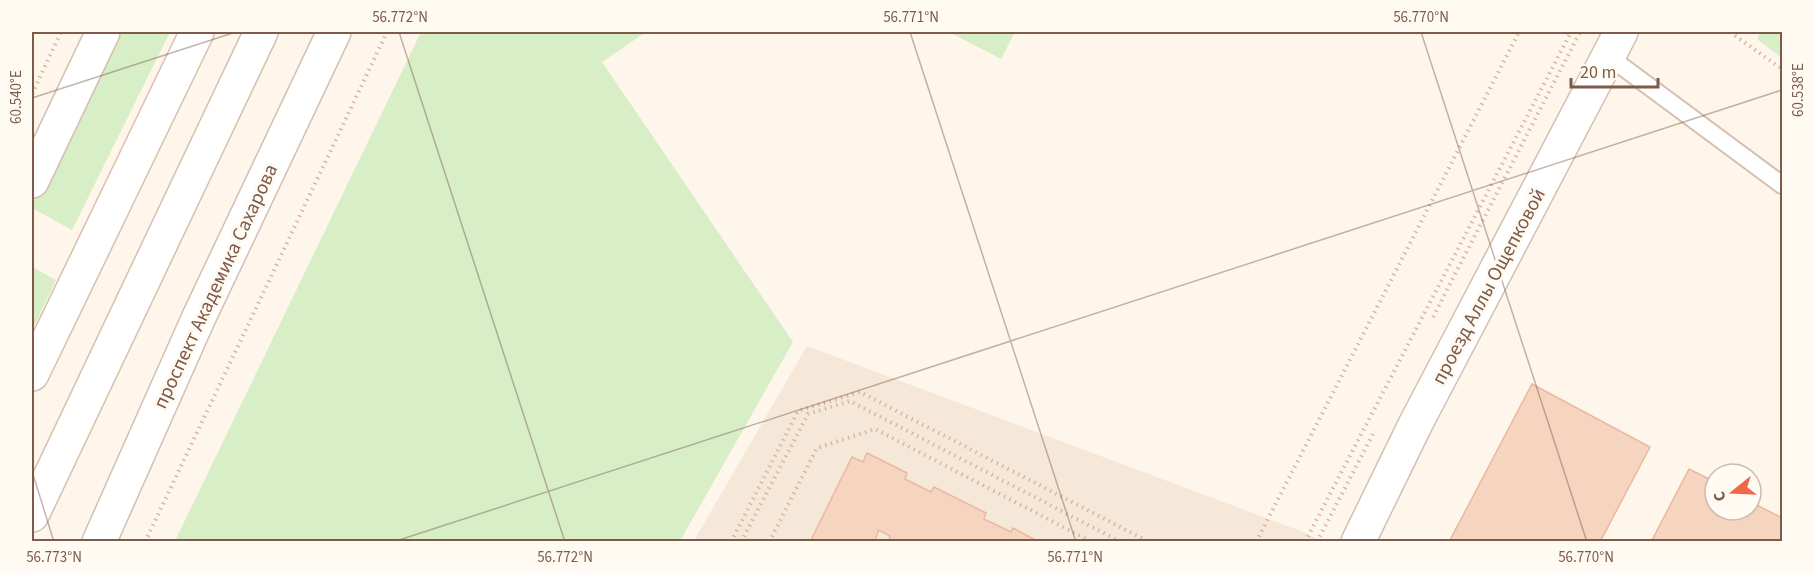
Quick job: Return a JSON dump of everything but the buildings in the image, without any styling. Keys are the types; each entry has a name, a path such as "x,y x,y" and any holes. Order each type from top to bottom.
{"street":[{"path":"32,181 103,32"},
{"path":"32,374 197,32"},
{"path":"32,515 261,32"},
{"name":"проспект Академика Сахарова","path":"99,542 199,317 334,32"},
{"name":"проезд Аллы Ощепковой","path":"1358,542 1416,423 1614,44"}],"lane":[{"path":"1614,44 1782,186"}],"path":[{"path":"32,94 61,32"},
{"path":"145,542 387,32"},
{"path":"1256,542 1519,32"},
{"path":"1305,542 1571,32"},
{"path":"1432,319 1580,32"},
{"path":"1730,32 1782,69"},
{"path":"731,542 798,411 860,392 1149,542"},
{"path":"741,542 808,414 850,401 1121,542"},
{"path":"1317,542 1377,425"},
{"path":"769,542 817,448 875,429 1092,542"}],"shaded area":[{"path":"807,346 1301,531 1322,541 693,542"}],"green space":[{"path":"116,32 170,32 72,230 32,208 32,205"},
{"path":"421,32 646,32 602,62 793,342 680,541 175,541"},
{"path":"949,32 1015,32 1001,59"},
{"path":"1759,32 1782,32 1782,58 1758,40"},
{"path":"32,267 56,280 32,331"}]}
